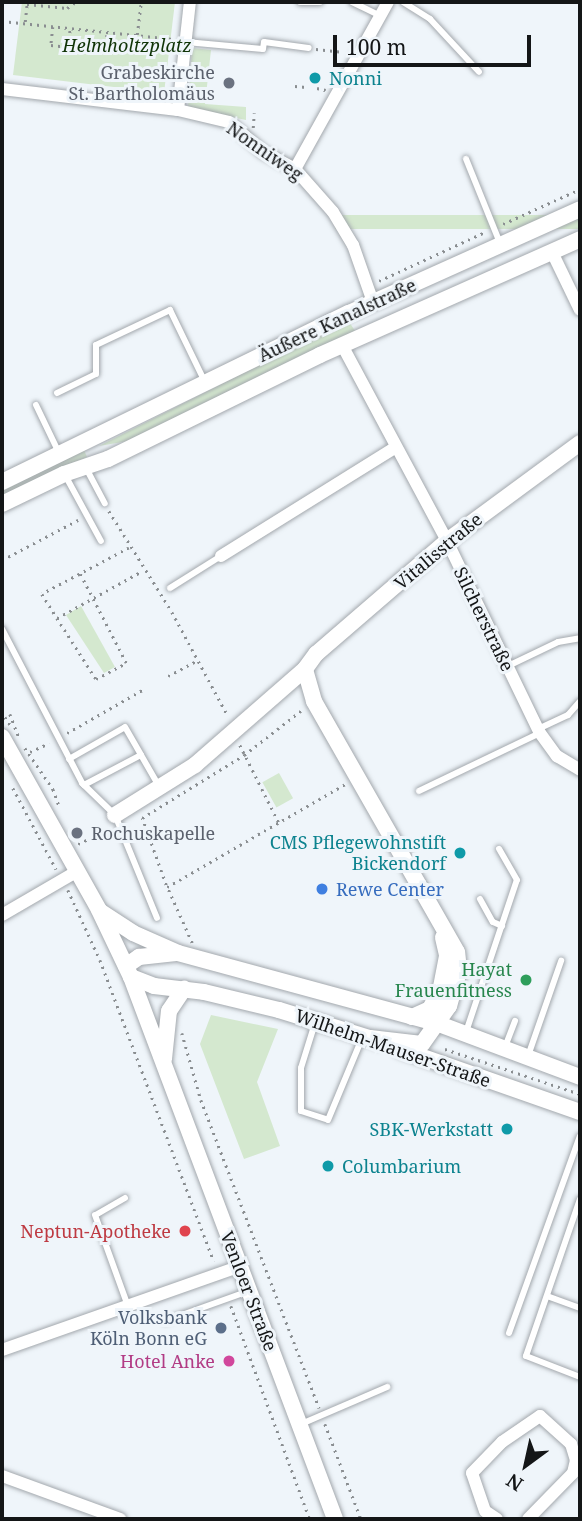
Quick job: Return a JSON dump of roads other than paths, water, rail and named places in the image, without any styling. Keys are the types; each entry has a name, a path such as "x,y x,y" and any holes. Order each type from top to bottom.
{"street":[{"path":"178,110 190,2"},
{"path":"295,169 388,2"},
{"name":"Nonniweg","path":"2,89 178,110 229,122 263,152 295,169 333,212 353,245 373,302"},
{"name":"Äußere Kanalstraße","path":"2,482 373,302 580,209"},
{"name":"Äußere Kanalstraße","path":"2,504 64,474 108,459 342,345 580,239"},
{"path":"552,252 580,310"},
{"name":"Silcherstraße","path":"342,345 447,541 539,731 557,756 580,769"},
{"path":"97,436 96,450 108,459"},
{"name":"Vitalisstraße","path":"117,820 195,765 305,669 316,654 447,541 580,443"},
{"path":"221,556 396,447"},
{"path":"305,669 314,701 457,952 459,970 439,1024 422,1044 367,1037"},
{"name":"Venloer Straße","path":"2,737 70,876 99,910 129,972 335,1519"},
{"path":"2,915 70,876"},
{"name":"Wilhelm-Mauser-Straße","path":"99,910 133,933 178,953 439,1024 580,1077"},
{"path":"412,1017 430,1009 446,971 447,955 436,911"},
{"name":"Wilhelm-Mauser-Straße","path":"178,953 139,957 129,972 154,986 204,992 316,1021 580,1112"},
{"path":"204,992 208,960"},
{"name":"Venloer Straße","path":"163,1062 169,1011 184,989"},
{"path":"2,1350 240,1266"},
{"path":"497,1519 481,1515 472,1473 502,1442 540,1416 571,1444 576,1460 573,1473 528,1519"},
{"path":"2,1476 120,1519"}],"lane":[{"path":"300,2 320,2"},
{"path":"352,2 379,15"},
{"path":"403,2 430,19 479,72"},
{"path":"186,42 263,49 264,42 311,48"},
{"path":"466,159 501,245"},
{"path":"57,393 96,374 96,345 170,310 205,382"},
{"path":"36,405 60,454"},
{"path":"85,467 105,503"},
{"path":"64,474 101,541"},
{"path":"170,588 221,556"},
{"path":"2,629 84,785 117,820 157,918"},
{"path":"506,667 558,642 580,638"},
{"path":"419,790 568,715 580,701"},
{"path":"69,759 125,727 160,788"},
{"path":"84,785 141,755"},
{"path":"466,1034 517,880 499,849"},
{"path":"480,899 493,922 502,926"},
{"path":"528,1058 561,961"},
{"path":"505,1049 515,1020"},
{"path":"316,1021 300,1080 301,1111 328,1120 367,1037"},
{"path":"509,1333 580,1136"},
{"path":"125,1198 95,1215 128,1306"},
{"path":"580,1199 526,1356 580,1377"},
{"path":"165,1321 250,1291"},
{"path":"547,1296 580,1308"},
{"path":"299,1424 387,1387"}],"place":[{"name":"Nonni","path":"315,78"},
{"name":"Grabeskirche St. Bartholomäus","path":"229,83"},
{"name":"Rochuskapelle","path":"77,833"},
{"name":"CMS Pflegewohnstift Bickendorf","path":"460,853"},
{"name":"Rewe Center","path":"322,889"},
{"name":"Hayat Frauenfitness","path":"526,980"},
{"name":"SBK-Werkstatt","path":"507,1129"},
{"name":"Columbarium","path":"328,1166"},
{"name":"Neptun-Apotheke","path":"185,1231"},
{"name":"Volksbank Köln Bonn eG","path":"221,1328"},
{"name":"Hotel Anke","path":"229,1361"}],"park label":[{"name":"Helmholtzplatz","path":"127,45"}]}
